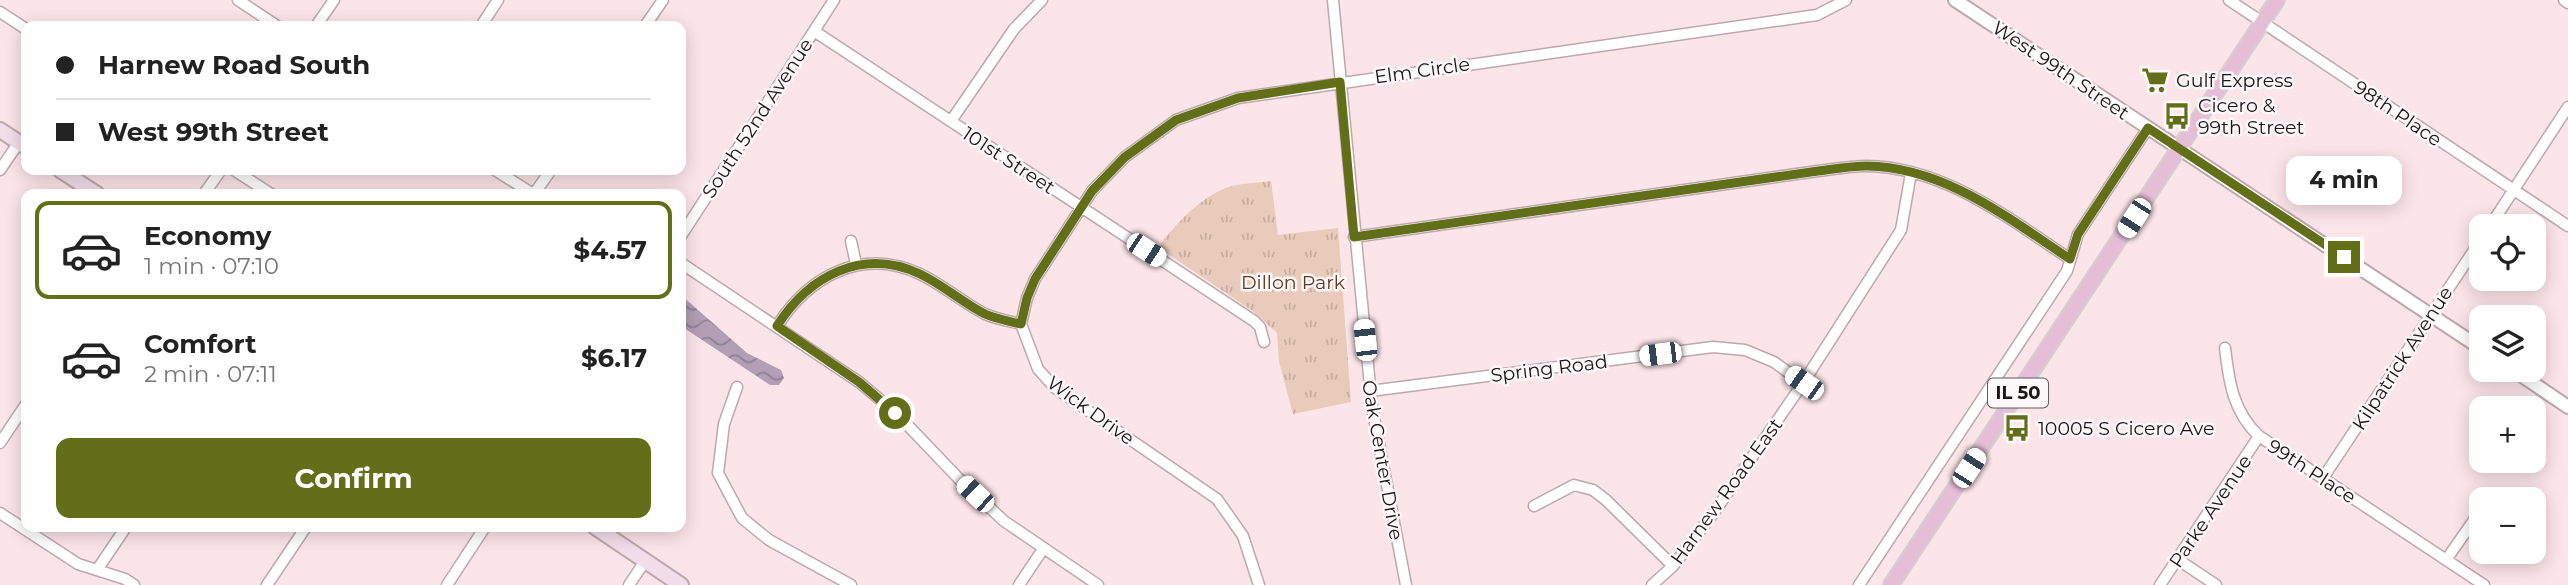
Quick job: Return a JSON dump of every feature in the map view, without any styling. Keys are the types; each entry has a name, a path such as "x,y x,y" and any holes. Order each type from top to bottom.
{"main road":[{"name":"IL 50","path":"1891,585 2277,0"},
{"path":"0,130 21,143"},
{"path":"68,175 89,189"},
{"path":"602,532 681,585"}],"street":[{"path":"237,0 269,21"},
{"path":"319,21 334,0"},
{"path":"484,21 498,0"},
{"path":"649,21 663,0"},
{"name":"South 52nd Avenue","path":"686,228 834,0"},
{"path":"951,121 1014,29 1042,0"},
{"name":"Oak Center Drive","path":"1333,0 1370,391 1406,585"},
{"name":"Elm Circle","path":"1021,324 1035,279 1092,191 1125,157 1176,120 1238,98 1817,15 1846,0"},
{"name":"West 99th Street","path":"1955,0 2469,340"},
{"name":"98th Place","path":"2229,0 2568,226"},
{"path":"0,12 21,26"},
{"name":"101st Street","path":"814,31 1254,321 1260,327 1264,342"},
{"path":"2498,214 2568,107"},
{"path":"1859,585 2067,271 2078,234 2148,128"},
{"path":"0,170 21,145"},
{"path":"1354,237 1866,166 1911,173 1956,188 1989,206 2070,259"},
{"name":"Harnew Road East","path":"1652,585 1673,566 1715,511 1804,383 1900,230 1911,173"},
{"path":"242,175 263,189"},
{"path":"503,175 525,189"},
{"path":"851,241 856,264"},
{"name":"Kilpatrick Avenue","path":"2323,478 2469,258"},
{"path":"777,326 794,302 816,282 856,264 909,270 933,281 988,315 1021,324"},
{"path":"686,266 859,382 895,413 1004,521 1098,585"},
{"name":"Wick Drive","path":"1021,324 1038,369 1055,388 1217,499 1243,536 1259,585"},
{"name":"Spring Road","path":"1370,391 1713,347 1745,350 1774,362 1804,383"},
{"name":"99th Place","path":"2225,348 2230,389 2240,413 2259,436 2484,585"},
{"path":"2531,382 2568,407"},
{"path":"737,387 724,424 718,473 742,518 769,540 851,585"},
{"path":"0,443 21,412"},
{"name":"Parke Avenue","path":"2160,585 2259,436"},
{"path":"1534,506 1574,485 1593,490 1673,566"},
{"path":"0,513 21,527"},
{"path":"2446,560 2469,527"},
{"path":"29,532 78,564 125,579 134,585"},
{"path":"97,570 123,532"},
{"path":"267,585 303,532"},
{"path":"446,585 482,532"},
{"path":"1019,585 1043,549"},
{"path":"2177,559 2216,585"},
{"path":"629,585 645,561"}],"green space":[{"name":"Dillon Park","path":"1271,181 1278,235 1338,228 1351,402 1293,414 1279,362 1277,333 1251,310 1158,247 1188,213 1216,193 1237,185"}],"water":[{"path":"686,299 747,353 781,370 784,378 779,385 770,385 686,329"}],"place":[{"name":"Gulf Express","path":"2155,80"},
{"name":"Cicero & 99th Street","path":"2177,116"},
{"name":"10005 S Cicero Ave","path":"2017,428"}],"route":[{"path":"895,413 859,382 777,326 794,302 816,282 856,264 897,267 920,274 988,315 1021,324 1035,279 1092,191 1125,157 1176,120 1238,98 1340,82 1354,237 1866,166 1911,173 1956,188 1989,206 2070,259 2078,234 2148,128 2344,257"}]}
